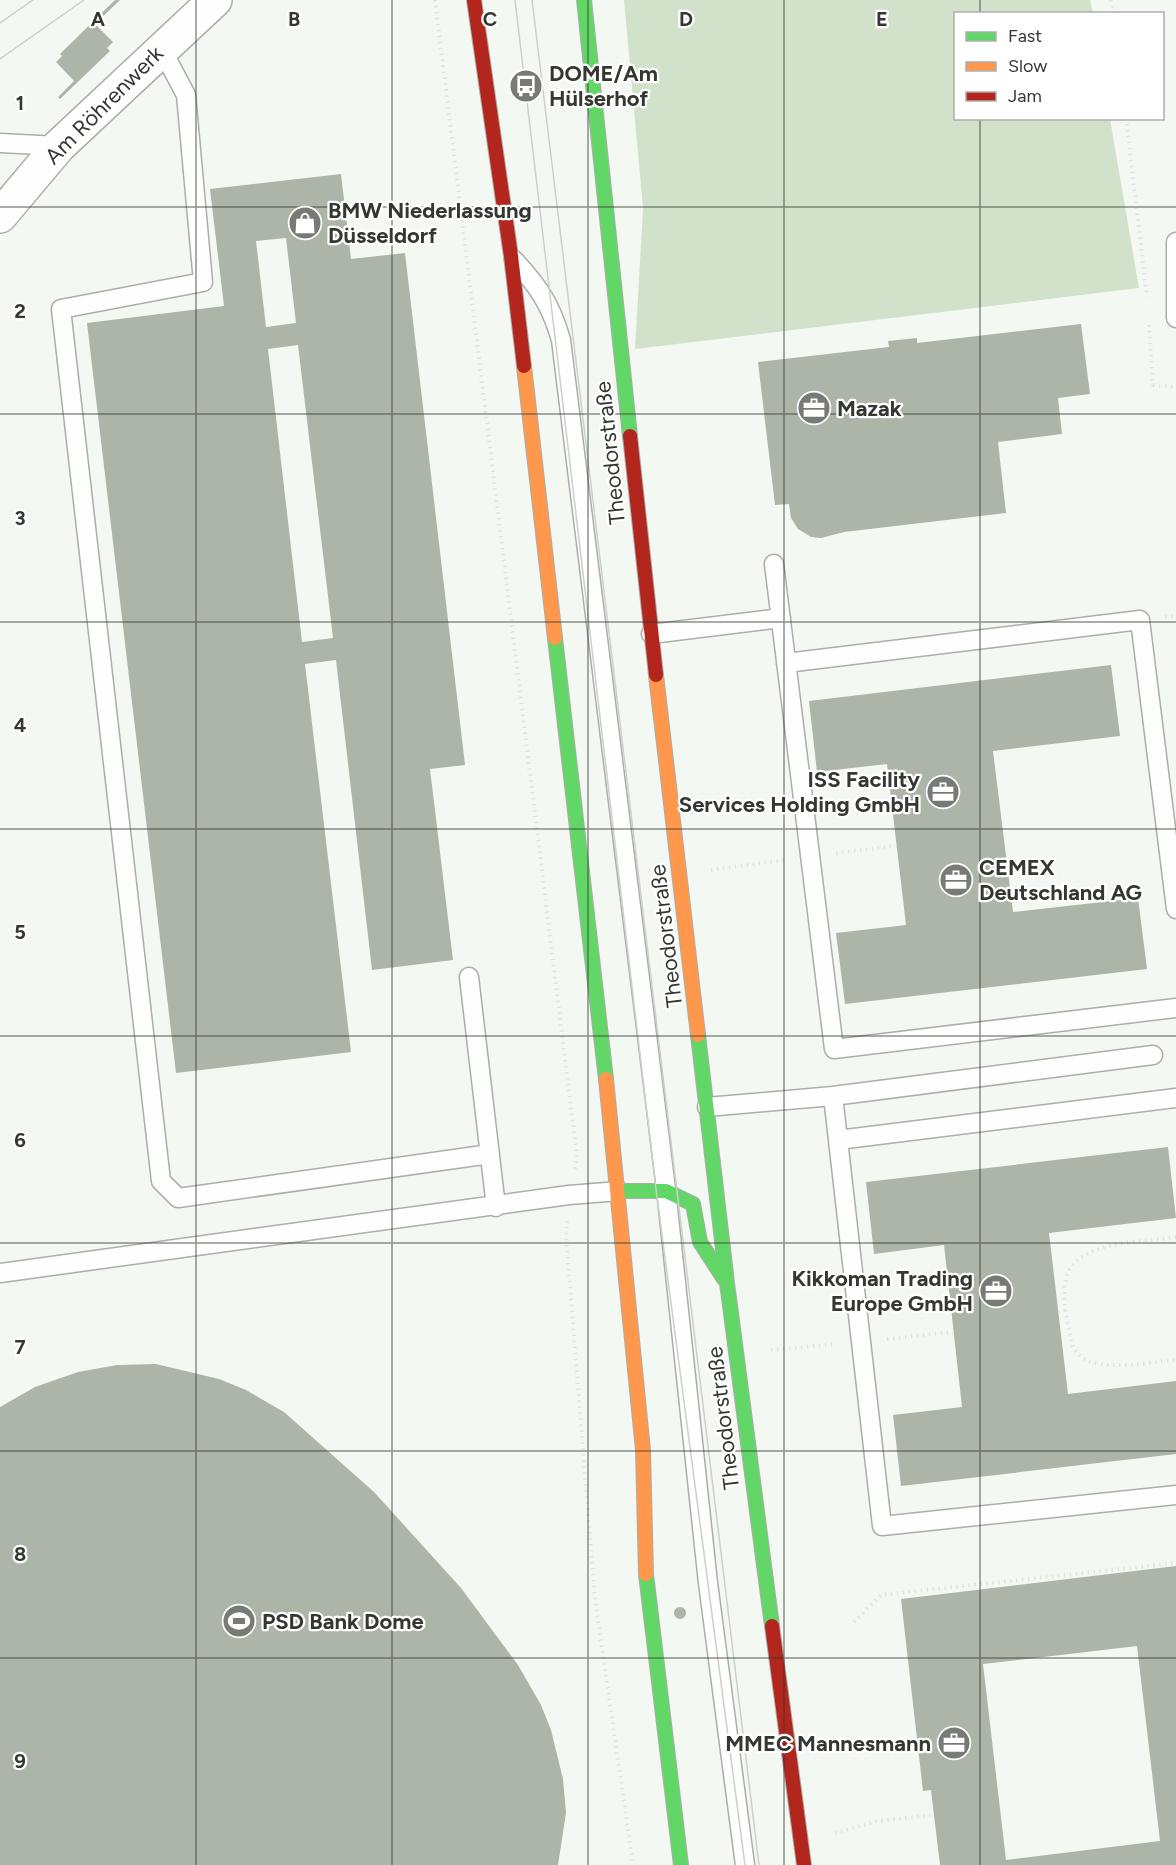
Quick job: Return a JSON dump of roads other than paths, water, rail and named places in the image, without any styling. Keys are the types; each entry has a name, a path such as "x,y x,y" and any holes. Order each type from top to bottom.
{"main road":[{"path":"474,0 511,256 619,1191 643,1450 646,1578 681,1865"},
{"name":"Theodorstraße","path":"584,0 651,633 727,1283 804,1865"},
{"path":"619,1191 666,1189 676,1192 693,1204 700,1242 727,1283"}],"street":[{"name":"Am Röhrenwerk","path":"2,213 59,146 161,48 215,0"}],"lane":[{"path":"161,48 186,95 203,282 61,309 161,1181 178,1198 489,1154"},
{"path":"0,143 59,146"},
{"path":"1176,243 1176,318"},
{"path":"511,256 540,289 554,315 561,340 666,1189 708,1583 745,1865"},
{"path":"774,564 834,1049 1176,1008"},
{"path":"651,633 781,618"},
{"path":"786,663 1140,620 1176,909"},
{"path":"469,977 496,1207"},
{"path":"707,1107 833,1096 1153,1055"},
{"path":"833,1096 882,1526 1176,1495"},
{"path":"838,1140 1176,1098"},
{"path":"0,1273 496,1207 569,1195 619,1191"}],"tram line":[{"path":"0,23 33,0"},
{"path":"0,59 84,0"},
{"path":"515,0 656,1189 745,1865"},
{"path":"532,0 759,1865"}],"place":[{"name":"DOME/Am Hülserhof","path":"526,86"},
{"name":"BMW Niederlassung Düsseldorf","path":"305,223"},
{"name":"Mazak","path":"814,408"},
{"name":"ISS Facility Services Holding GmbH","path":"943,792"},
{"name":"CEMEX Deutschland AG","path":"956,880"},
{"name":"Kikkoman Trading Europe GmbH","path":"996,1291"},
{"name":"PSD Bank Dome","path":"239,1621"},
{"name":"MMEC Mannesmann","path":"954,1743"}]}
